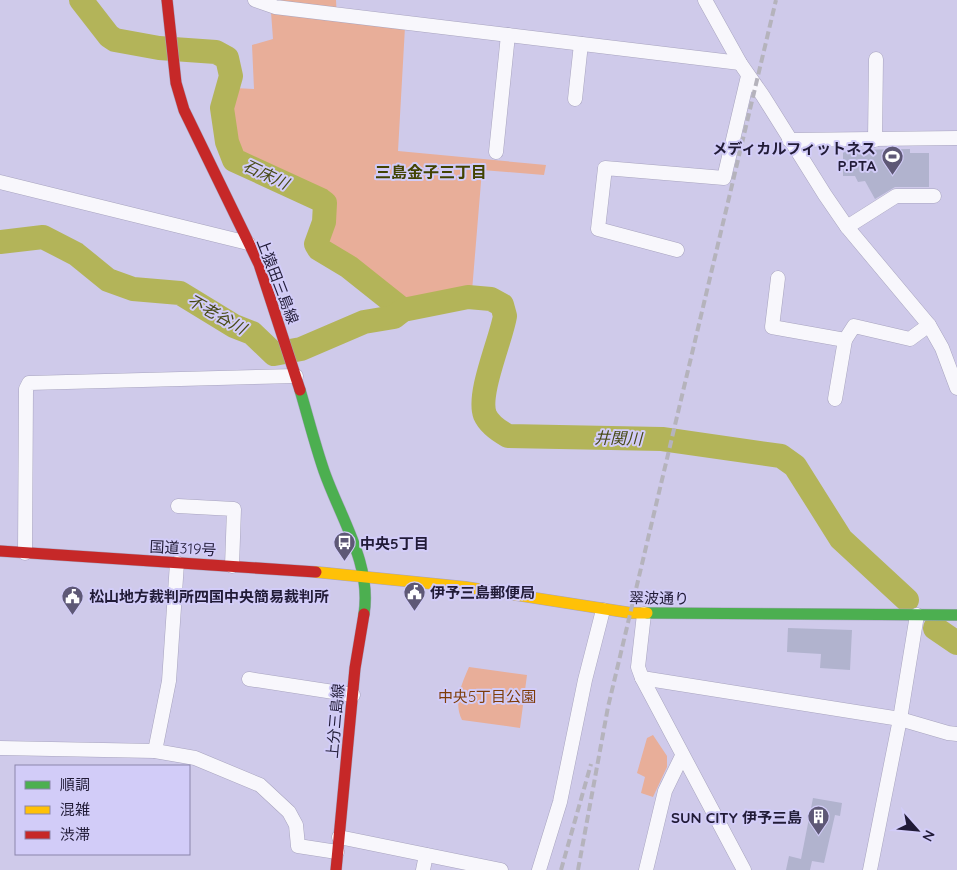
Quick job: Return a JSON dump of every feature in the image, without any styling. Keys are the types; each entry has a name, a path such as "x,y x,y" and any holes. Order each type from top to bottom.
{"main road":[{"name":"上猿田三島線","path":"167,0 176,84 184,110 258,264 287,346 324,473 341,510 364,576"},
{"name":"国道319号","path":"0,551 364,576"},
{"name":"翠波通り","path":"364,576 465,587 603,610 644,614 957,615"},
{"name":"上分三島線","path":"336,870 353,695 365,608 364,576"}],"street":[{"path":"255,0 275,7 740,64"},
{"path":"704,0 740,64 847,227 929,325 942,348 957,388"},
{"path":"496,152 508,35"},
{"path":"575,99 581,44"},
{"path":"874,140 876,59"},
{"path":"677,250 598,229 605,168 724,178 748,76"},
{"path":"789,140 957,138"},
{"path":"0,182 248,243"},
{"path":"847,227 896,196 934,196"},
{"path":"778,278 772,327 845,340"},
{"path":"835,399 845,340 854,326 910,339 929,325"},
{"path":"25,553 26,389 30,383 296,376"},
{"path":"178,506 234,509 232,566"},
{"path":"155,751 169,681 177,563"},
{"path":"539,870 560,802 585,680 603,610"},
{"path":"644,614 638,667 642,678 744,870"},
{"path":"870,870 900,719 917,615"},
{"path":"642,678 900,719 957,734"},
{"path":"249,679 353,695"},
{"path":"0,748 155,751 195,758 260,785 289,812 296,825 298,846 338,852"},
{"path":"646,870 665,791 682,756"},
{"path":"339,837 501,870"},
{"path":"423,870 426,855"}],"green space":[{"path":"266,0 336,0 337,20 405,27 398,151 546,165 544,175 482,170 472,291 403,303 367,275 326,250 322,244 329,204 324,193 239,155 234,147 229,131 229,105 234,88 254,89 252,45 273,39 271,12"},
{"name":"中央5丁目公園","path":"469,667 527,675 520,728 462,720 459,713 458,700 461,686"},
{"path":"653,735 667,756 667,767 653,797 641,793 645,777 637,773 647,738"}],"building":[{"name":"メディカルフィットネス P.PTA","path":"910,149 910,153 929,153 929,187 895,187 875,199 865,181 858,182 855,176 843,176 843,150"},
{"path":"788,628 852,630 850,670 820,668 821,654 787,652"},
{"name":"SUN CITY 伊予三島","path":"813,798 842,803 840,816 835,815 824,863 812,861 810,870 786,870 789,856 801,859"}],"waterway":[{"name":"石床川","path":"81,0 109,36 115,40 159,48 216,52 227,58 231,76 222,108 227,142 234,160 325,203 324,222 316,244 319,249 349,267 403,310"},
{"name":"井関川","path":"0,242 43,237 76,254 108,280 133,289 180,293 234,326 252,333 274,354 301,349 364,322 394,317 403,310 468,297 491,299 502,305 505,316 487,381 483,406 485,415 498,430 508,436 662,439 781,456 795,466 841,539 907,600"},
{"name":"井関川","path":"935,628 957,643"}],"railway":[{"path":"578,870 608,707 776,0"},
{"path":"561,870 591,764"}],"traffic: fast":[{"path":"300,390 324,471 359,559 365,595 364,614"},
{"path":"647,613 957,615"}],"traffic: slow":[{"path":"316,572 465,587 631,613 647,613"}],"traffic: jam":[{"path":"167,0 176,83 184,110 259,264 300,390"},
{"path":"0,551 316,572"},
{"path":"336,870 355,668 364,614"}],"place":[{"name":"メディカルフィットネス P.PTA","path":"892,176"},
{"name":"中央5丁目","path":"344,562"},
{"name":"伊予三島郵便局","path":"414,611"},
{"name":"松山地方裁判所四国中央簡易裁判所","path":"73,615"},
{"name":"SUN CITY 伊予三島","path":"818,836"}],"district":[{"name":"三島金子三丁目","path":"431,172"}],"water label":[{"name":"不老谷川","path":"217,314"}]}
